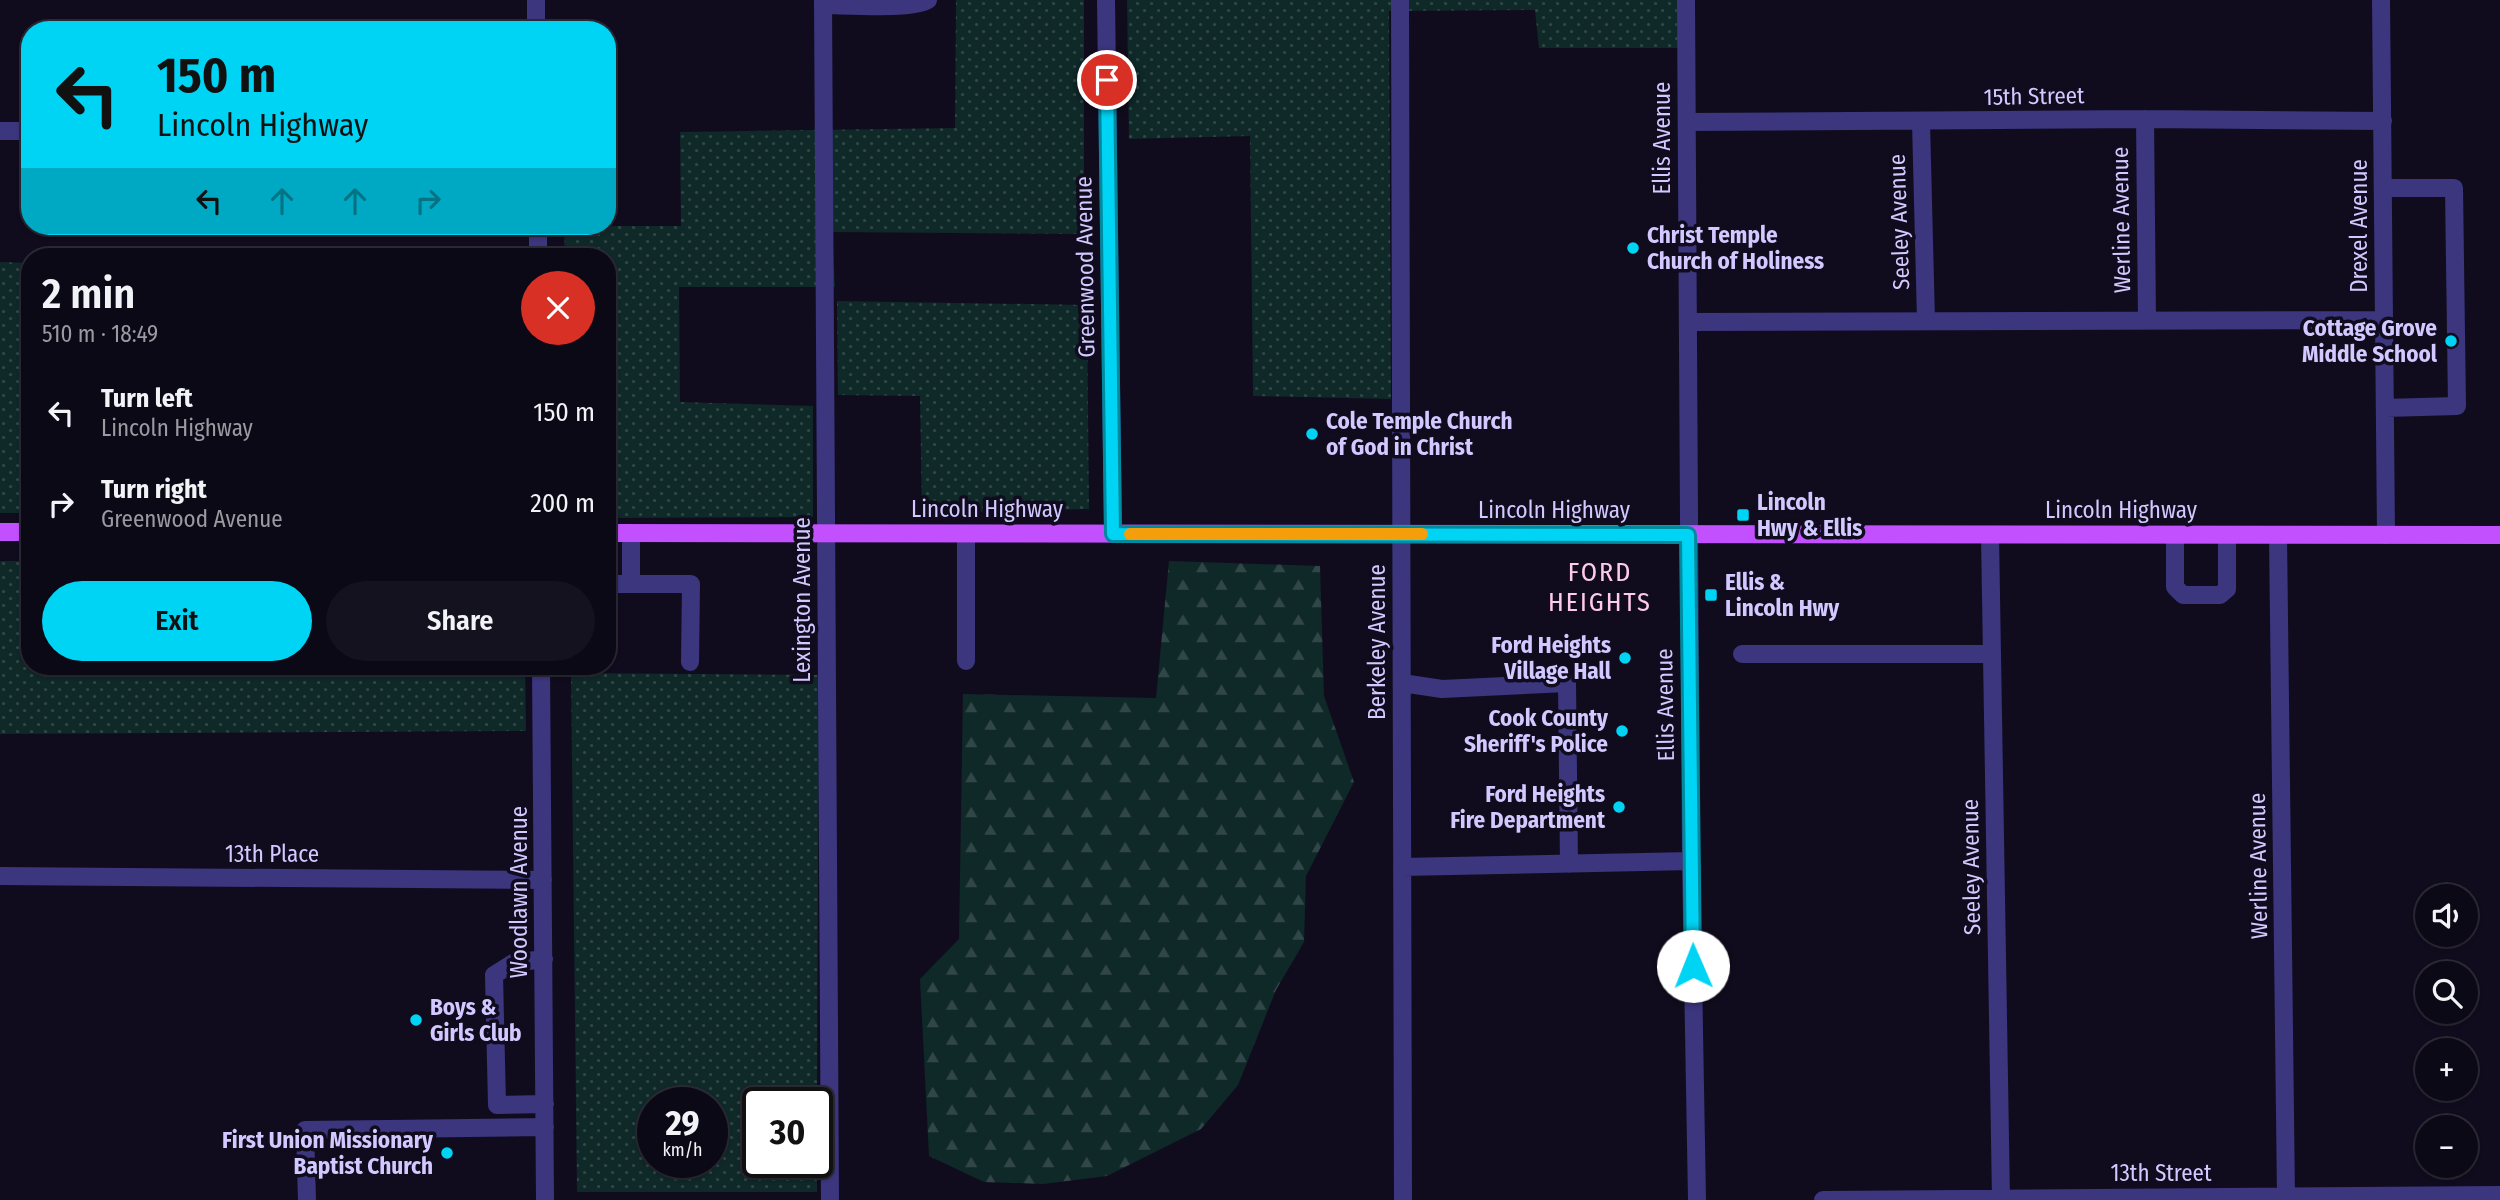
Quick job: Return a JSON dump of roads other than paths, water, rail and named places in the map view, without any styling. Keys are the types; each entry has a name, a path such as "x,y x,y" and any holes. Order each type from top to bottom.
{"main road":[{"path":"0,532 21,532"},
{"name":"Lincoln Highway","path":"616,533 2500,535"}],"street":[{"path":"536,0 536,21"},
{"path":"823,3 908,6 928,0"},
{"name":"Greenwood Avenue","path":"1106,0 1113,534"},
{"name":"Berkeley Avenue","path":"1400,0 1404,1200"},
{"name":"Ellis Avenue","path":"1686,0 1688,535 1697,1200"},
{"name":"Drexel Avenue","path":"2382,0 2386,535"},
{"name":"Lexington Avenue","path":"823,3 830,1200"},
{"name":"15th Street","path":"1686,122 2145,119 2383,121"},
{"name":"Werline Avenue","path":"2145,119 2147,320"},
{"name":"Seeley Avenue","path":"1921,122 1926,321"},
{"path":"0,131 21,131"},
{"path":"2383,188 2454,188 2456,406 2385,408"},
{"path":"1688,322 2384,320"},
{"path":"631,533 631,583"},
{"path":"966,534 967,661"},
{"name":"Seeley Avenue","path":"1990,535 2001,1199"},
{"path":"2175,535 2175,587 2183,595 2220,595 2227,589 2227,535"},
{"name":"Werline Avenue","path":"2278,535 2286,1197"},
{"path":"616,584 691,584 690,662"},
{"path":"1742,654 1992,654"},
{"name":"Woodlawn Avenue","path":"541,675 545,1200"},
{"path":"1402,683 1442,689 1567,682 1569,864"},
{"path":"1402,866 1691,861"},
{"name":"13th Place","path":"0,876 543,880"},
{"path":"544,960 513,963 494,975 497,1105 545,1104"},
{"path":"307,1200 305,1130 545,1127"},
{"name":"13th Street","path":"1823,1200 2500,1195"}],"place":[{"name":"Christ Temple Church of Holiness","path":"1633,248"},
{"name":"Cottage Grove Middle School","path":"2451,341"},
{"name":"Cole Temple Church of God in Christ","path":"1312,434"},
{"name":"Lincoln Hwy & Ellis","path":"1743,515"},
{"name":"Ellis & Lincoln Hwy","path":"1711,595"},
{"name":"Ford Heights Village Hall","path":"1625,658"},
{"name":"Cook County Sheriff's Police","path":"1622,731"},
{"name":"Ford Heights Fire Department","path":"1619,807"},
{"name":"Boys & Girls Club","path":"416,1020"},
{"name":"First Union Missionary Baptist Church","path":"447,1153"}],"district":[{"name":"FORD HEIGHTS","path":"1600,587"}]}
